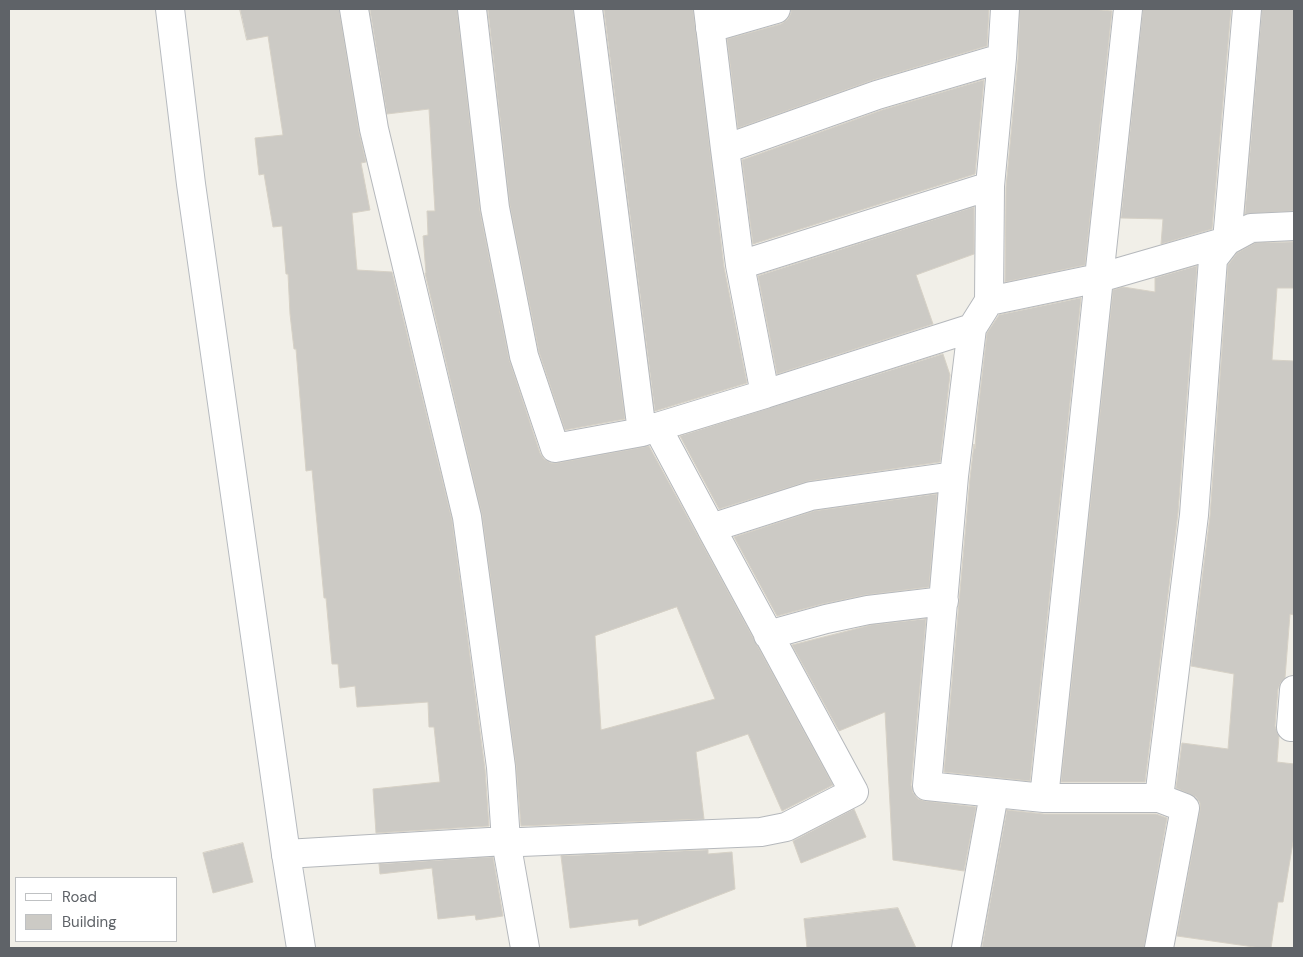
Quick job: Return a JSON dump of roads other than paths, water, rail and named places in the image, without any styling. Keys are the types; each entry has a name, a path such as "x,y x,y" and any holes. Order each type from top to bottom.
{"street":[{"path":"170,9 191,184 301,948"},
{"path":"354,9 374,129 467,518 501,767 506,841 525,948"},
{"path":"472,9 495,208 524,356 556,448 649,430 972,328"},
{"path":"286,854 506,841 521,842 761,832 786,827 854,792 727,556 649,430 588,9"},
{"path":"765,394 740,265 709,18 776,9"},
{"path":"1005,9 990,186 989,300 972,328 954,476 927,786 1044,798 1159,798 1184,808 1159,948"},
{"path":"1044,798 1128,9"},
{"path":"1159,798 1194,514 1213,259 1227,241 1247,9"},
{"path":"725,149 877,95 1002,58"},
{"path":"740,265 990,186"},
{"path":"989,300 1099,278 1227,241 1251,228 1294,226"},
{"path":"711,528 811,496 954,476"},
{"path":"768,635 868,610 944,600"},
{"path":"1291,727 1294,690"},
{"path":"966,948 994,794"}]}
